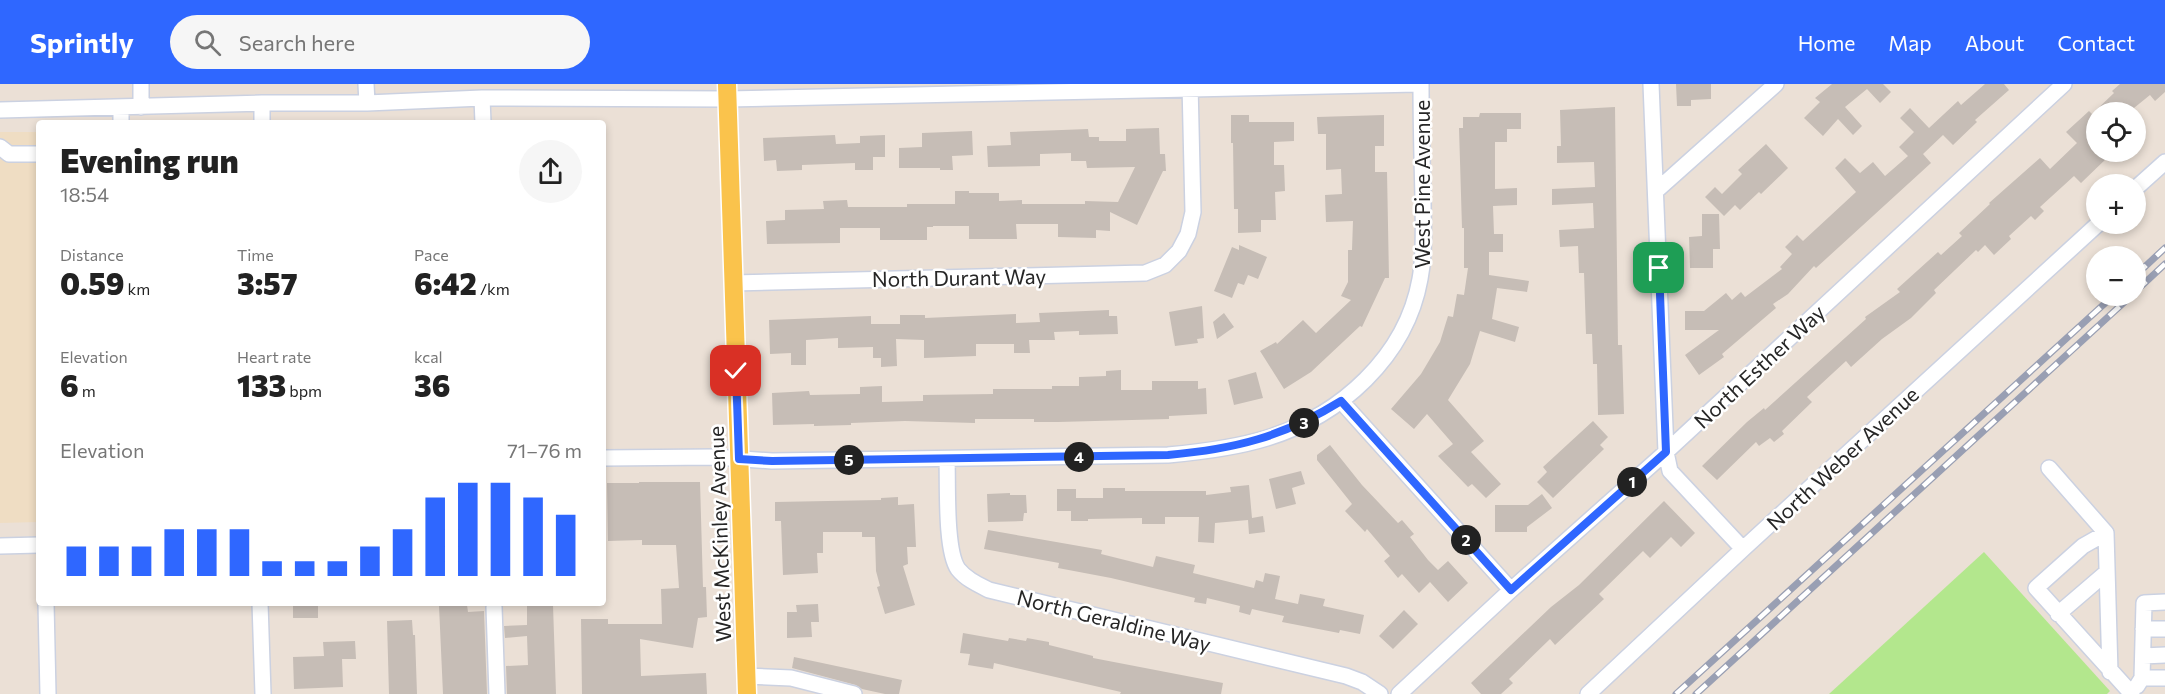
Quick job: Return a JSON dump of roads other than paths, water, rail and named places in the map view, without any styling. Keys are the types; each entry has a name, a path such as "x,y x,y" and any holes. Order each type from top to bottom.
{"main road":[{"name":"West McKinley Avenue","path":"727,92 747,694"}],"street":[{"path":"141,84 141,107"},
{"path":"366,84 367,103"},
{"path":"0,110 121,115 141,107 262,103 367,103 727,92 1419,84"},
{"name":"West Pine Avenue","path":"606,458 715,457 772,461 1156,455 1232,447 1268,438 1302,424 1341,401 1363,384 1400,335 1413,307 1424,251 1419,84"},
{"path":"1651,84 1666,452 1670,471 1743,549"},
{"path":"1656,191 1776,84"},
{"name":"North Esther Way","path":"1399,694 1511,590 1666,452 2064,84"},
{"name":"North Durant Way","path":"733,283 1145,273 1165,265 1179,251 1188,234 1193,212 1190,86"},
{"path":"482,98 483,120"},
{"path":"262,103 262,120"},
{"path":"0,147 9,154 36,154"},
{"path":"2146,179 2165,162"},
{"name":"North Weber Avenue","path":"1588,694 2087,234"},
{"path":"1341,401 1511,590"},
{"name":"North Geraldine Way","path":"947,459 950,548 957,568 971,581 989,590 1346,676 1362,682 1380,694"},
{"path":"2049,468 2106,533 2110,672"},
{"path":"2106,533 2082,546 2036,588 2132,694 2142,678 2144,603 2165,602"},
{"path":"0,546 36,545"},
{"path":"2058,614 2107,572"},
{"path":"46,606 48,694"},
{"path":"260,606 263,694"},
{"path":"495,607 497,694"},
{"path":"2143,629 2165,629"},
{"path":"2142,656 2165,656"},
{"path":"746,676 791,678 854,694"},
{"path":"2142,678 2165,678"}],"railway":[{"path":"2146,266 2165,248"},
{"path":"2146,282 2165,264"},
{"path":"1676,694 2102,306"},
{"path":"1696,694 2120,306"}]}
